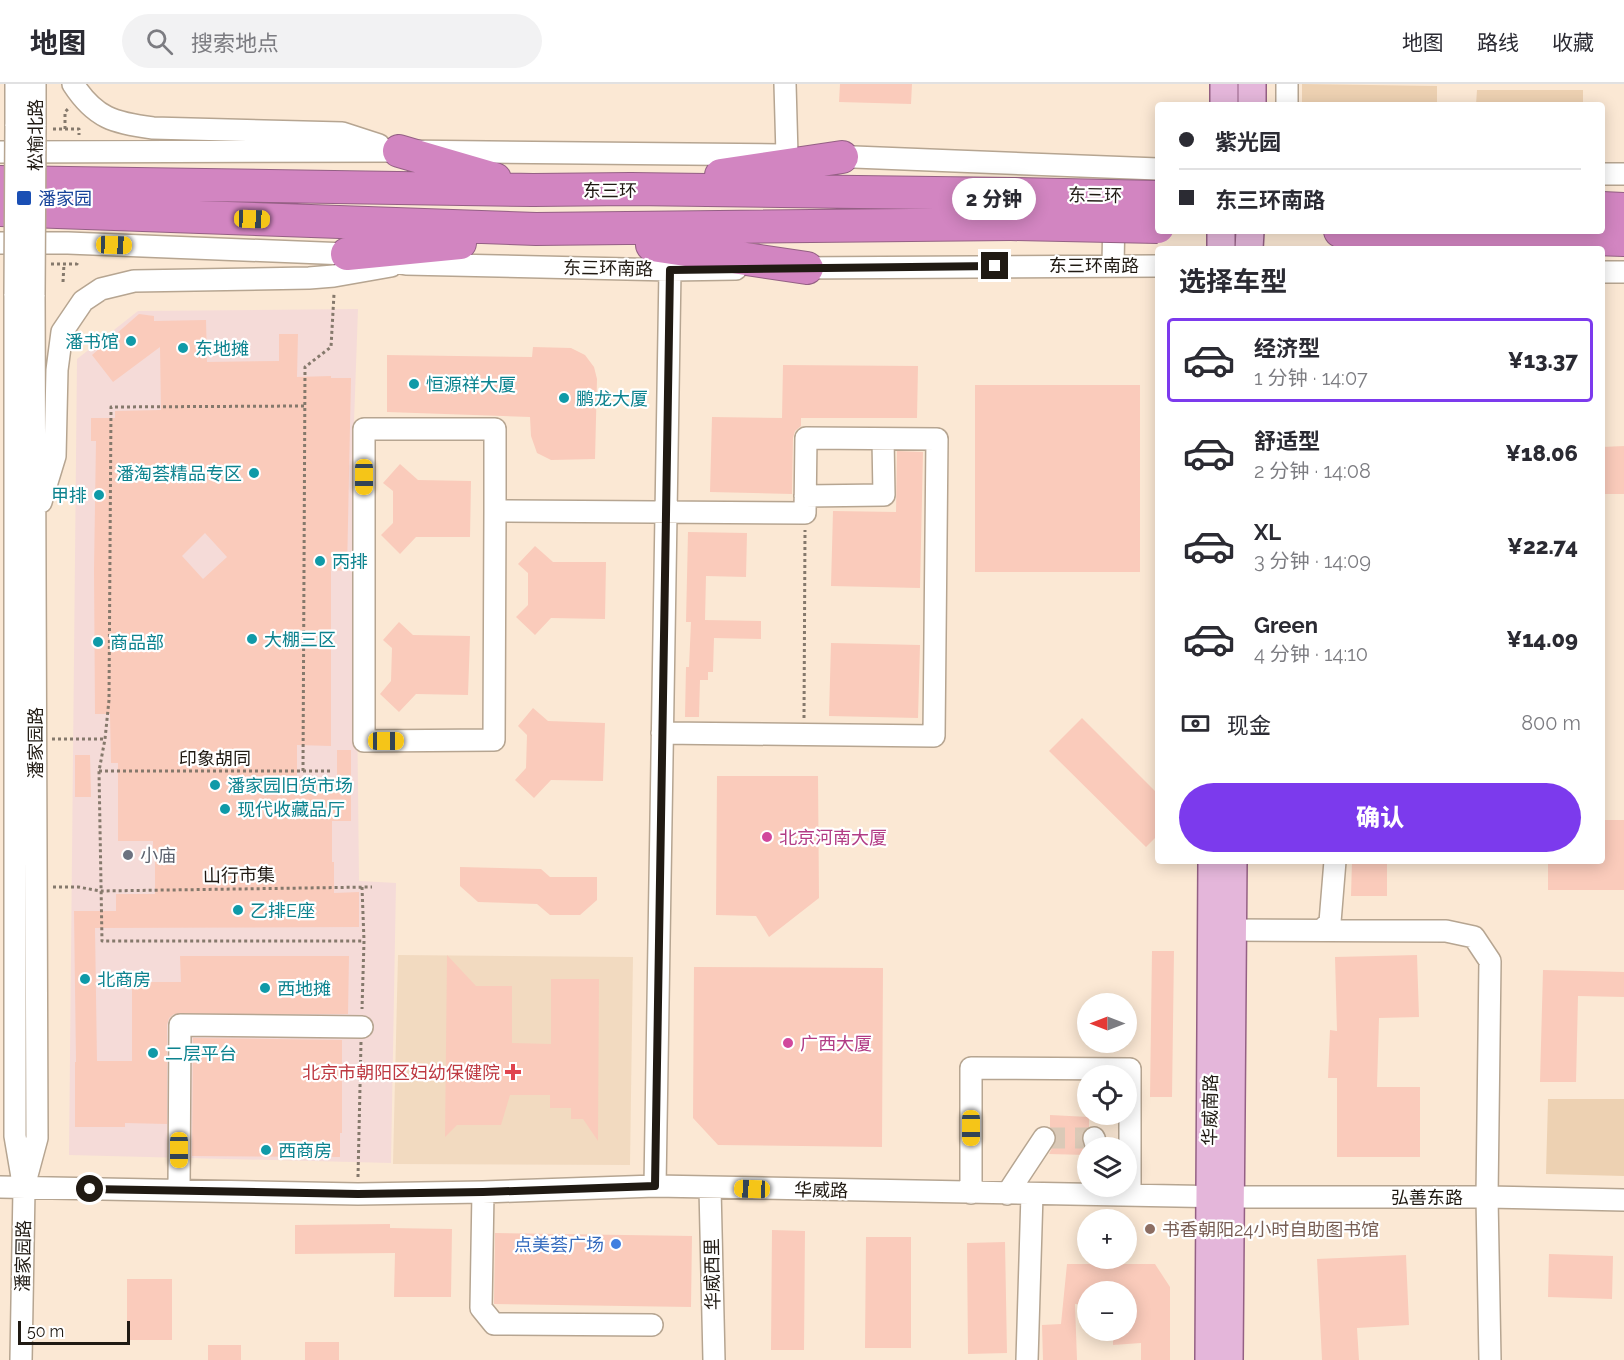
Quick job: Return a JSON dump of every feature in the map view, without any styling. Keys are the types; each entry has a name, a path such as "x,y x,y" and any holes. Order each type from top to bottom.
{"highway":[{"path":"399,151 533,190"},
{"path":"631,189 842,157"},
{"path":"0,182 62,197"},
{"name":"东三环","path":"62,197 631,189 1012,209 1155,227"},
{"path":"0,210 62,197"},
{"name":"东三环","path":"62,197 536,229 590,230 1012,209 1155,197"},
{"path":"1605,208 1624,209"},
{"path":"341,265 463,242 508,241 536,229"},
{"path":"590,230 636,244 663,245 807,268"},
{"path":"1468,234 1624,240"}],"main road":[{"path":"1224,84 1224,102"},
{"path":"1252,84 1252,102"},
{"name":"华威南路","path":"1212,864 1220,1197 1229,1360"},
{"name":"华威南路","path":"1209,1360 1220,1197 1233,864"}],"street":[{"name":"松榆北路","path":"16,84 33,127"},
{"name":"松榆北路","path":"25,294 35,84"},
{"path":"73,84 81,97 100,115 126,124 153,128 342,133 399,151"},
{"path":"784,84 787,155"},
{"path":"1287,84 1287,102"},
{"path":"0,152 399,151 787,155 1155,169"},
{"path":"1113,265 1115,168"},
{"path":"1605,174 1624,174"},
{"path":"0,243 68,243 341,265"},
{"name":"东三环南路","path":"341,265 406,264 670,270 1155,266"},
{"path":"35,523 55,456 57,370 62,332 83,301 101,289 135,281 309,279 341,265"},
{"path":"655,1186 670,270"},
{"path":"1605,272 1624,272"},
{"name":"潘家园路","path":"24,1189 37,1138 35,523 25,294"},
{"name":"潘家园路","path":"21,1360 24,1189 15,1136 16,538 25,294"},
{"path":"363,429 495,429 495,511 494,740 364,741 363,429"},
{"path":"662,733 934,736 937,439 806,438 805,505"},
{"path":"495,511 666,512 805,505 884,495 883,439"},
{"path":"0,474 16,538"},
{"path":"1322,930 1330,922 1335,864"},
{"path":"1232,930 1446,931 1474,937 1490,961 1487,1197 1490,1360"},
{"path":"179,1189 180,1025 362,1027"},
{"path":"971,1193 971,1068 1130,1069 1123,1137"},
{"path":"1007,1194 1044,1138"},
{"name":"华威路","path":"0,1187 358,1194 655,1186 1007,1194 1077,1193"},
{"name":"华威西里","path":"710,1188 714,1360"},
{"path":"483,1192 480,1308 494,1324 652,1325"},
{"name":"华威路","path":"1137,1193 1220,1197"},
{"path":"1027,1360 1032,1194"},
{"name":"弘善东路","path":"1220,1197 1487,1197 1624,1200"}],"path":[{"path":"33,127 79,129 79,136"},
{"path":"63,282 64,264"},
{"path":"303,771 305,367 332,347 341,265"},
{"path":"304,406 111,407 109,700 99,771 102,942 364,941"},
{"path":"804,735 805,505"},
{"path":"35,739 105,739"},
{"name":"印象胡同","path":"99,771 332,771"},
{"name":"山行市集","path":"36,887 78,887 101,891 372,887"}],"shaded area":[{"path":"1302,84 1437,86 1437,102 1302,102"},
{"path":"1477,90 1583,90 1583,102 1476,102"},
{"name":"潘家园旧货市场","path":"358,309 354,422 359,881 396,883 391,1163 69,1155 77,359 138,311"},
{"name":"北京市朝阳区妇幼保健院","path":"398,955 633,957 630,1165 393,1164"},
{"path":"1548,1099 1624,1099 1624,1176 1546,1174"}],"building":[{"path":"840,84 912,84 911,104 839,102"},
{"name":"潘家园旧货市场","path":"139,314 154,316 154,321 206,320 207,362 279,361 279,334 298,334 297,377 351,378 347,571 331,570 331,746 297,745 297,777 337,777 337,750 351,750 351,821 332,821 332,862 334,862 334,893 359,892 359,927 95,928 97,1061 132,1061 132,982 181,982 180,956 349,956 348,1014 174,1014 169,1018 167,1025 167,1124 125,1123 125,1127 75,1127 74,911 116,911 116,894 155,894 153,841 118,841 118,763 111,763 110,714 95,714 96,441 91,441 91,418 115,418 115,411 161,410 160,347 113,382 92,355","holes":["205,533 227,557 203,579 182,556"]},
{"path":"533,347 571,348 585,355 594,367 597,379 595,459 551,460 537,453 531,436 530,417 387,412 387,355 532,357"},
{"path":"783,365 918,366 917,418 801,418 801,426 795,431 793,438 792,494 710,492 712,417 782,418"},
{"path":"975,385 1140,385 1140,572 975,572"},
{"path":"1624,446 1624,494 1605,494 1605,447"},
{"path":"897,451 923,452 920,588 831,586 833,511 896,512"},
{"path":"400,464 418,480 471,481 470,537 416,537 400,554 381,535 393,523 393,491 383,483"},
{"path":"688,532 747,533 746,577 706,576 705,620 761,621 761,639 714,638 713,672 708,672 708,680 700,680 699,717 685,717 686,667 689,667 691,622 686,622"},
{"path":"535,546 553,562 606,562 605,619 551,618 535,635 516,617 528,605 528,573 518,564"},
{"path":"399,622 413,635 470,636 468,695 416,694 399,712 380,694 391,681 392,648 383,640"},
{"path":"831,643 920,645 918,718 829,716"},
{"path":"533,708 548,721 605,723 603,781 551,780 534,798 515,780 526,768 527,735 518,726"},
{"path":"1082,718 1155,791 1155,838 1146,847 1049,751"},
{"path":"75,755 90,755 91,797 75,797"},
{"name":"北京河南大厦","path":"717,776 818,776 819,898 769,937 756,916 716,915"},
{"path":"1605,820 1624,820 1624,890 1548,890 1548,864 1605,864"},
{"path":"1352,864 1387,864 1387,896 1351,896"},
{"path":"460,867 541,869 550,877 597,877 597,900 580,915 550,915 537,904 478,902 460,886"},
{"path":"1152,951 1174,951 1172,1097 1150,1097"},
{"path":"447,955 476,986 512,986 512,1043 551,1044 551,979 599,979 598,1141 583,1119 571,1119 571,1108 550,1108 550,1095 510,1095 501,1125 457,1125 445,1137"},
{"path":"1417,955 1419,1017 1379,1018 1377,1087 1420,1087 1420,1157 1337,1157 1337,1078 1328,1078 1330,1030 1337,1031 1335,957"},
{"name":"广西大厦","path":"694,967 883,968 882,1147 718,1145 693,1118"},
{"path":"1543,970 1624,972 1624,997 1578,996 1576,1082 1540,1082"},
{"path":"193,1038 342,1040 340,1157 192,1156"},
{"path":"1050,1115 1077,1116 1077,1125 1089,1125 1084,1130 1082,1137 1077,1137 1077,1155 1049,1154 1057,1138 1050,1127"},
{"path":"390,1224 390,1228 452,1229 451,1297 394,1297 395,1253 295,1254 295,1225"},
{"path":"772,1230 805,1231 804,1350 771,1350"},
{"path":"495,1233 692,1236 691,1307 494,1304"},
{"path":"866,1237 911,1237 911,1348 865,1348"},
{"path":"1005,1242 1007,1353 968,1354 967,1243"},
{"path":"1549,1254 1613,1256 1612,1299 1548,1297"},
{"path":"1406,1255 1409,1325 1357,1328 1359,1360 1322,1360 1317,1259"},
{"path":"1067,1264 1077,1264 1077,1269 1137,1269 1137,1264 1155,1264 1170,1287 1170,1360 1141,1360 1141,1343 1113,1345 1113,1341 1137,1341 1137,1281 1077,1281 1077,1304 1075,1304 1077,1360 1043,1360 1042,1325 1061,1324"},
{"path":"127,1279 172,1279 172,1340 127,1340"},
{"path":"305,1342 339,1342 339,1360 305,1360"},
{"path":"208,1345 241,1345 241,1360 208,1360"}],"tunnel":[{"path":"1044,1138 1077,1138"}],"place":[{"name":"潘家园","path":"24,198"},
{"name":"潘书馆","path":"131,341"},
{"name":"东地摊","path":"183,348"},
{"name":"恒源祥大厦","path":"414,384"},
{"name":"鹏龙大厦","path":"564,398"},
{"name":"潘淘荟精品专区","path":"254,473"},
{"name":"甲排","path":"99,495"},
{"name":"丙排","path":"320,561"},
{"name":"大棚三区","path":"252,639"},
{"name":"商品部","path":"98,642"},
{"name":"潘家园旧货市场","path":"215,785"},
{"name":"现代收藏品厅","path":"225,809"},
{"name":"北京河南大厦","path":"767,837"},
{"name":"小庙","path":"128,855"},
{"name":"乙排E座","path":"238,910"},
{"name":"北商房","path":"85,979"},
{"name":"西地摊","path":"265,988"},
{"name":"广西大厦","path":"788,1043"},
{"name":"二层平台","path":"153,1053"},
{"name":"北京市朝阳区妇幼保健院","path":"513,1072"},
{"name":"西商房","path":"266,1150"},
{"name":"书香朝阳24小时自助图书馆","path":"1150,1229"},
{"name":"点美荟广场","path":"616,1244"}],"route":[{"path":"90,1189 358,1194 655,1186 670,270 995,266"}]}
